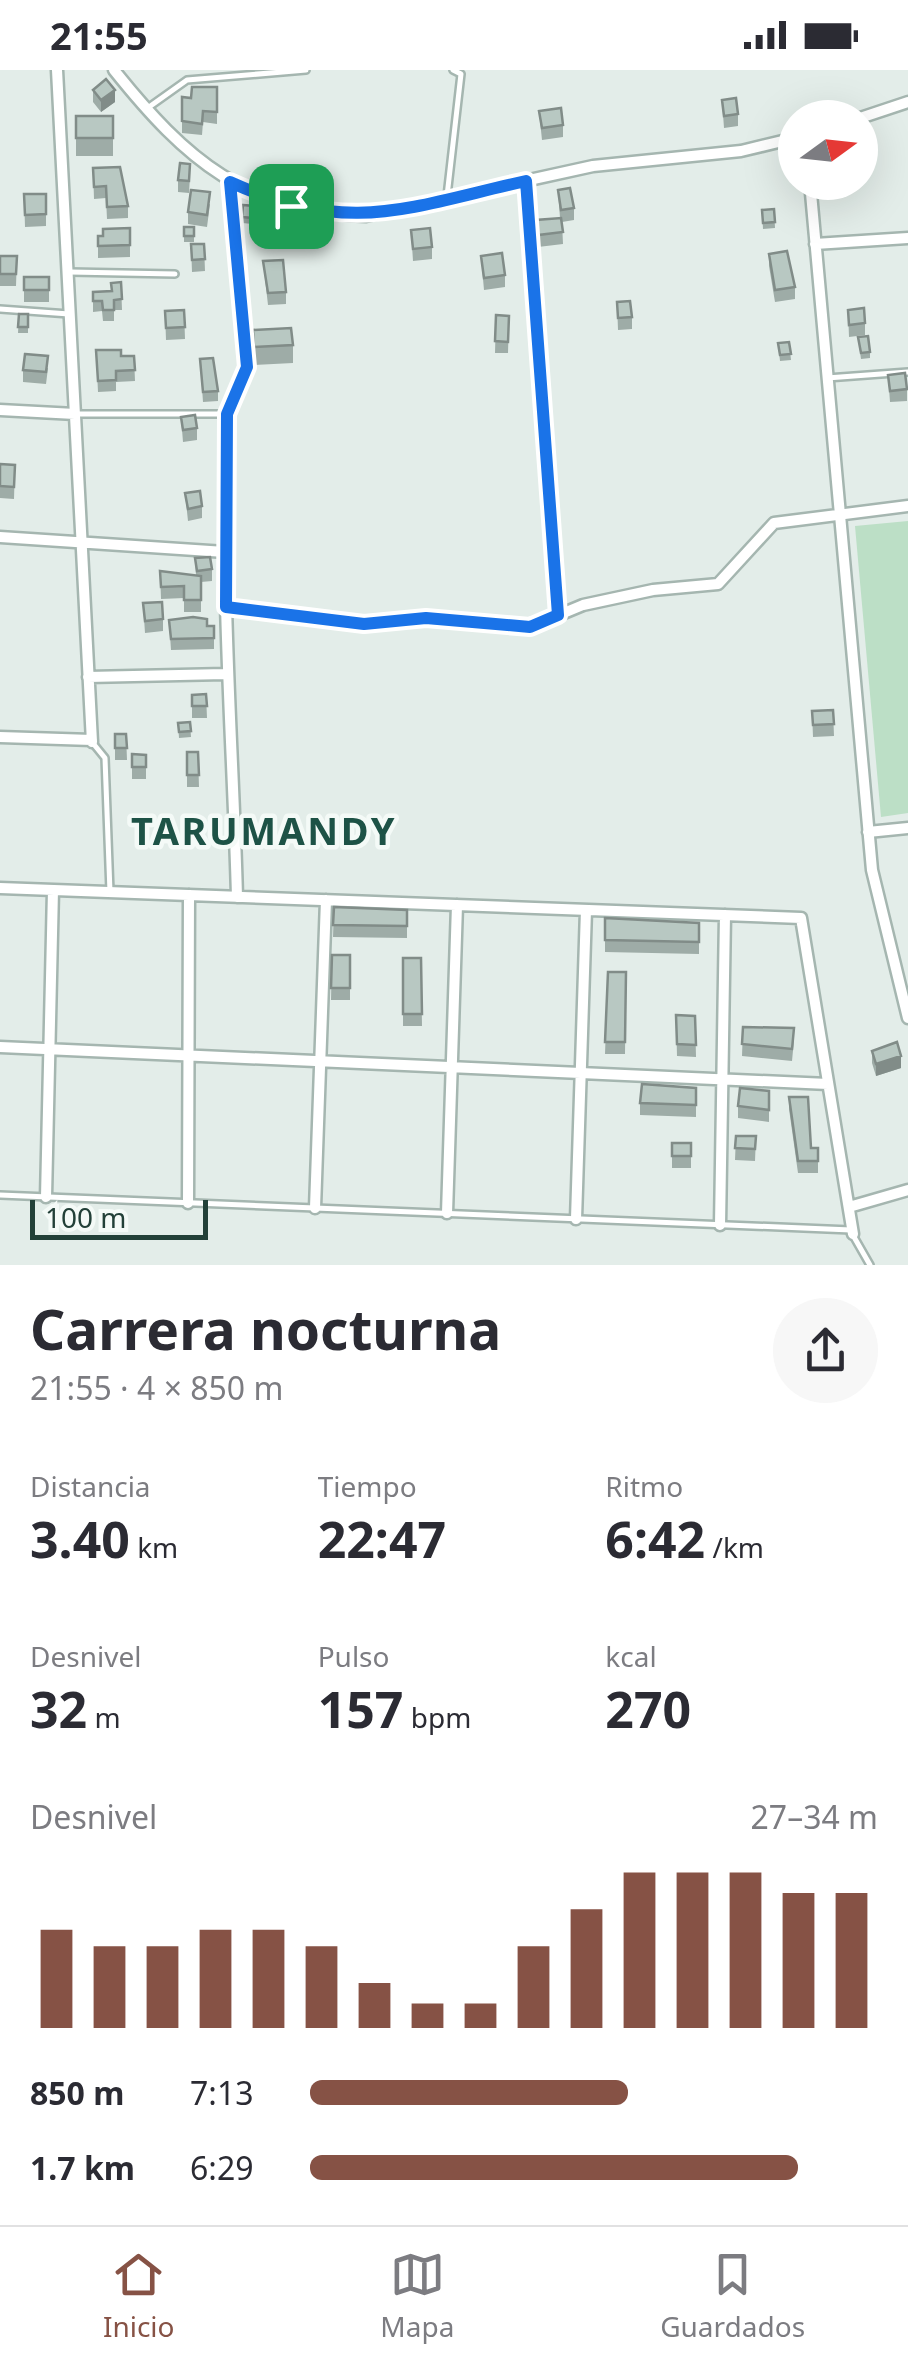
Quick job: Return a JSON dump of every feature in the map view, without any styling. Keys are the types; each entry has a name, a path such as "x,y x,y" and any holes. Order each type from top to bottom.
{"street":[{"path":"0,737 92,741 57,70"},
{"path":"114,70 181,148 230,182 291,206 329,214 366,216 593,166 740,151 778,142"},
{"path":"878,112 908,102"},
{"path":"811,200 868,832 881,921 908,1018"},
{"path":"815,244 908,238"},
{"path":"0,410 75,414"},
{"path":"226,607 364,624 426,618 530,627 558,615 653,590 718,584 774,523 908,506"},
{"path":"0,538 225,552 225,674 232,717 237,897"},
{"path":"88,676 225,674"},
{"path":"868,832 908,828"},
{"path":"0,888 801,918 853,1232"},
{"path":"46,1197 53,890"},
{"path":"188,1203 189,895"},
{"path":"314,1208 326,900"},
{"path":"447,1213 457,905"},
{"path":"576,1219 586,910"},
{"path":"720,1225 725,915"},
{"path":"0,1047 828,1084"},
{"path":"848,1207 908,1190"}],"lane":[{"path":"146,110 187,80 306,70"},
{"path":"446,198 461,74 453,70"},
{"path":"526,181 558,615"},
{"path":"225,552 227,414 247,367 230,182"},
{"path":"70,272 175,274"},
{"path":"0,309 72,314"},
{"path":"827,378 908,372"},
{"path":"75,414 227,414"},
{"path":"92,741 106,758 110,892"},
{"path":"0,1195 853,1232 870,1265"}],"green space":[{"path":"908,521 908,813 881,817 855,526"}],"building":[{"path":"106,79 115,90 101,100 93,90"},
{"path":"192,87 217,87 217,112 203,111 202,124 182,121 182,97 191,98"},
{"path":"736,98 738,114 724,116 722,100"},
{"path":"561,108 563,125 542,128 539,111"},
{"path":"76,116 113,116 113,138 76,138"},
{"path":"180,163 190,164 189,181 178,180"},
{"path":"120,167 128,206 107,207 106,186 94,187 93,168"},
{"path":"570,188 574,208 561,210 558,190"},
{"path":"191,190 210,192 207,215 188,212"},
{"path":"24,194 46,194 46,214 25,215"},
{"path":"243,205 254,206 253,218 242,217"},
{"path":"774,209 775,222 763,223 762,210"},
{"path":"561,218 563,232 538,235 536,220"},
{"path":"184,227 194,227 194,236 184,236"},
{"path":"130,228 130,245 98,246 103,229"},
{"path":"430,228 432,247 413,249 411,230"},
{"path":"191,244 204,244 205,259 192,260"},
{"path":"787,251 795,287 775,290 769,254"},
{"path":"502,253 505,275 484,278 481,256"},
{"path":"0,256 17,256 16,274 0,274"},
{"path":"283,260 286,292 268,293 263,261"},
{"path":"24,277 49,277 49,290 24,290"},
{"path":"121,282 122,299 114,300 114,310 103,310 102,301 93,301 93,292 112,291 111,283"},
{"path":"630,301 632,317 618,318 617,302"},
{"path":"864,308 865,323 849,325 848,310"},
{"path":"184,310 185,327 166,328 165,311"},
{"path":"19,314 28,314 28,327 18,327"},
{"path":"496,315 509,316 508,342 495,341"},
{"path":"291,328 293,345 254,347 253,330"},
{"path":"868,336 870,352 861,353 858,337"},
{"path":"789,342 791,354 780,355 778,343"},
{"path":"96,350 121,350 121,356 134,356 135,370 116,371 116,380 98,381"},
{"path":"25,354 48,356 46,372 23,370"},
{"path":"213,358 218,391 203,392 200,359"},
{"path":"905,373 907,389 890,391 888,375"},
{"path":"195,415 197,428 183,430 181,417"},
{"path":"0,464 15,465 14,487 0,486"},
{"path":"200,491 202,506 188,509 185,493"},
{"path":"210,557 212,569 197,571 195,558"},
{"path":"160,571 201,576 201,600 184,600 184,586 161,587"},
{"path":"162,602 163,619 145,621 143,603"},
{"path":"207,619 207,626 214,626 214,638 171,639 169,620"},
{"path":"206,694 207,706 192,706 192,695"},
{"path":"833,710 834,724 813,725 812,711"},
{"path":"190,722 191,731 179,732 178,723"},
{"path":"115,734 126,734 127,748 115,748"},
{"path":"187,752 198,752 199,775 187,775"},
{"path":"132,754 146,755 146,767 132,767"},
{"path":"334,907 407,910 407,926 333,925"},
{"path":"605,918 699,923 699,942 605,940"},
{"path":"332,955 350,955 350,988 331,988"},
{"path":"403,958 421,958 422,1014 403,1014"},
{"path":"608,972 626,972 625,1042 605,1042"},
{"path":"676,1015 695,1016 696,1045 677,1044"},
{"path":"743,1027 794,1028 792,1049 742,1044"},
{"path":"897,1042 901,1056 876,1064 872,1051"},
{"path":"642,1084 696,1088 696,1105 640,1103"},
{"path":"740,1088 769,1091 769,1110 738,1106"},
{"path":"789,1097 808,1097 811,1148 818,1148 818,1161 798,1161"},
{"path":"736,1136 756,1136 755,1149 735,1148"},
{"path":"672,1143 691,1143 691,1156 672,1156"}],"district":[{"name":"TARUMANDY","path":"264,832"}],"route":[{"path":"526,181 558,615 530,627 426,618 364,624 226,607 227,414 247,367 230,182 291,206 366,216 526,181"}]}
